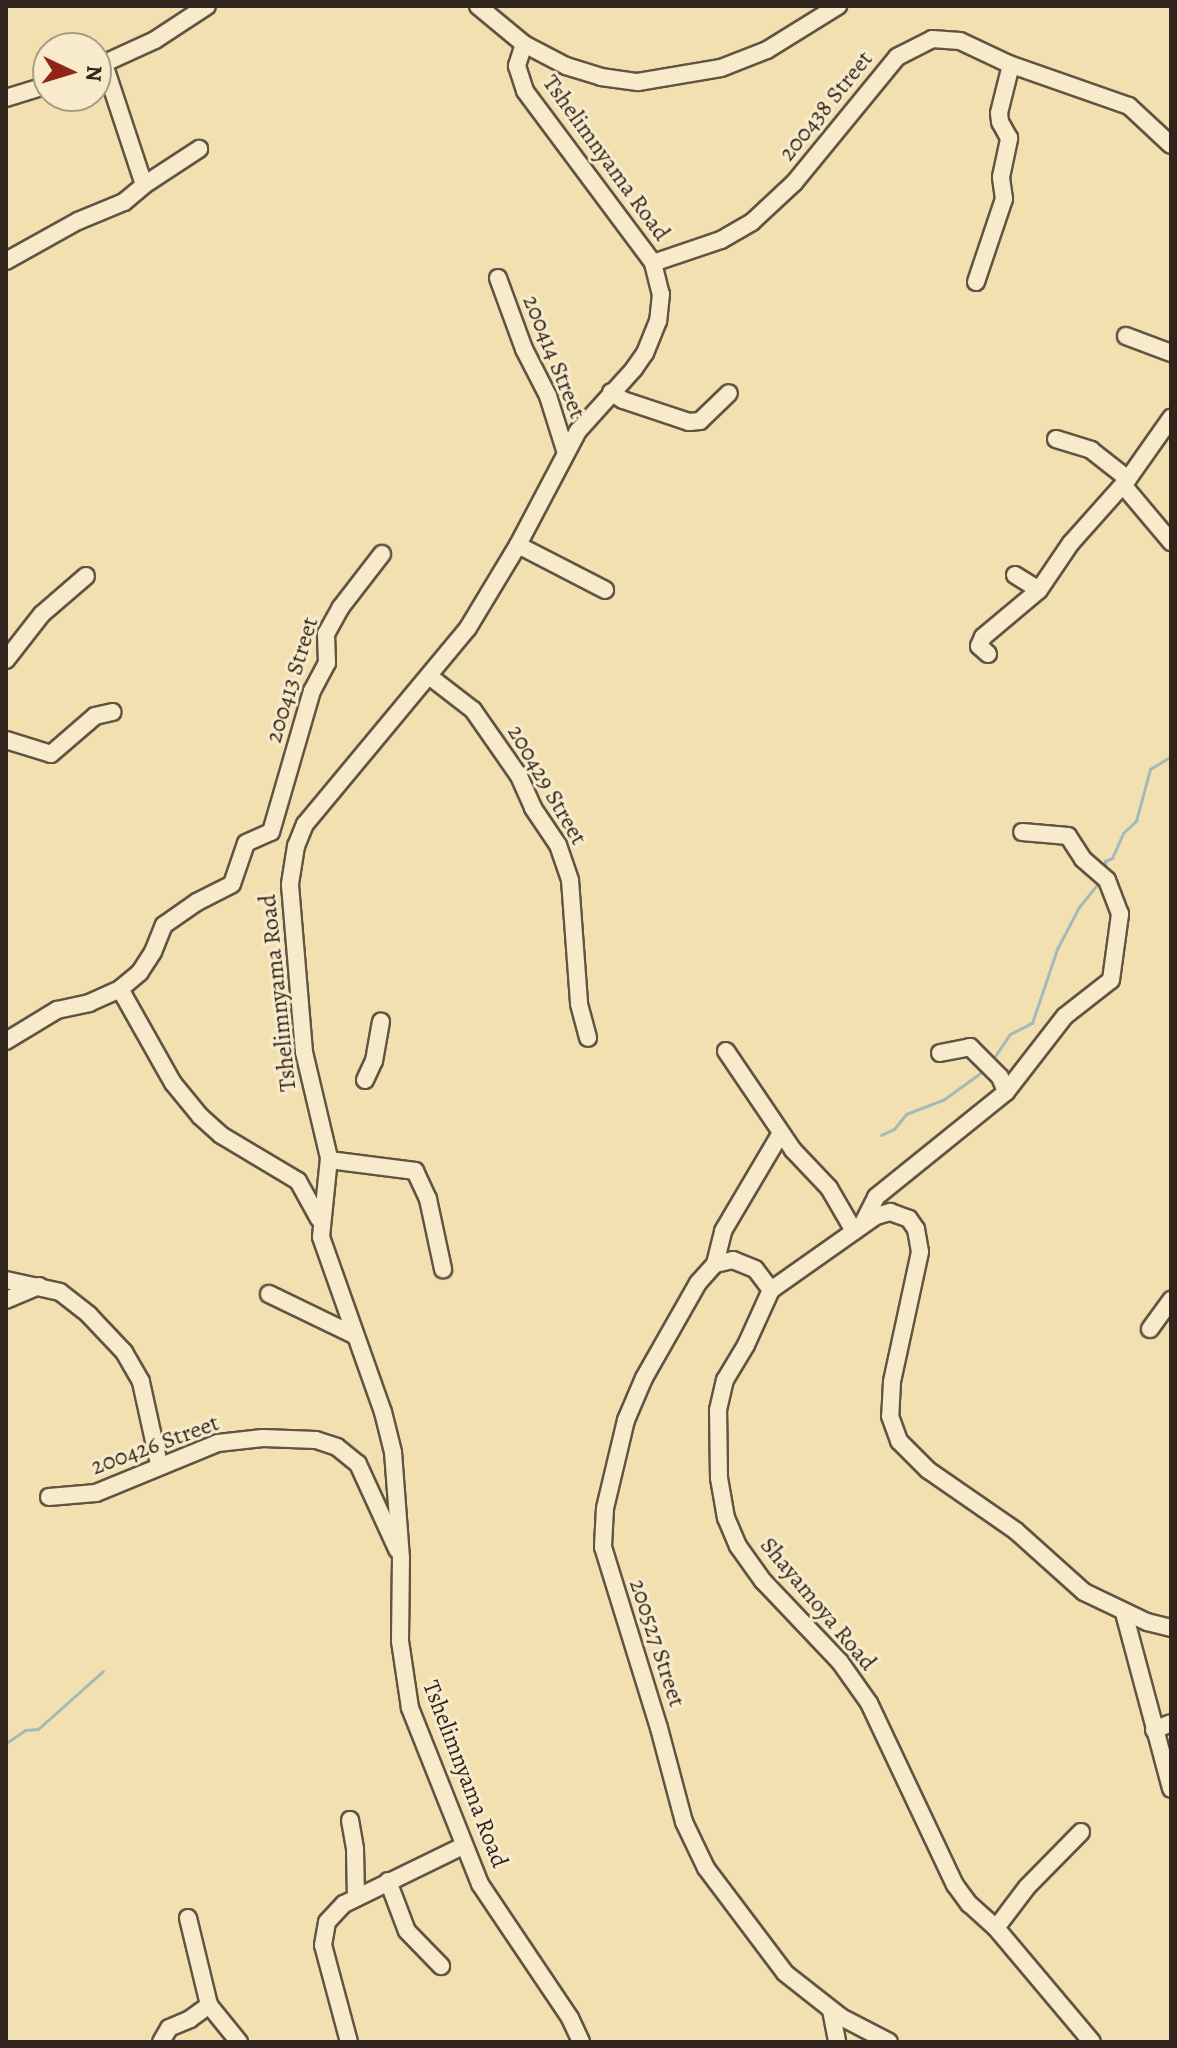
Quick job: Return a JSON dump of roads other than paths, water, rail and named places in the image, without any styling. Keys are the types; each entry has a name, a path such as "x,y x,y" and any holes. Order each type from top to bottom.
{"street":[{"path":"112,60 155,40 207,6"},
{"path":"478,6 524,44 566,66 601,77 638,82 721,68 767,50 838,6"},
{"name":"200438 Street","path":"653,263 721,240 752,222 794,183 897,57 916,44 932,39 960,41 1011,65 1129,106 1171,145"},
{"name":"Tshelimnyama Road","path":"524,44 517,66 525,91 653,263 661,294 658,321 645,353 590,414 468,628 319,804 296,846 290,885 304,1052 329,1160 320,1221 321,1237 383,1412 393,1452 401,1558 402,1676 410,1708 480,1884 570,2018 581,2042"},
{"path":"976,282 1004,199 1001,177 1009,138 999,113 1011,65"},
{"path":"6,98 32,90"},
{"path":"112,98 144,185"},
{"path":"6,261 78,221 124,202 199,149"},
{"name":"200414 Street","path":"498,278 524,349 553,407 566,453"},
{"path":"1126,336 1171,353"},
{"path":"611,392 623,400 689,422 700,421 729,393"},
{"path":"988,654 979,646 983,637 1039,590 1071,543 1126,482 1171,418"},
{"path":"1056,439 1091,450 1126,482 1171,542"},
{"path":"1152,445 1171,447"},
{"path":"518,545 605,590"},
{"name":"200413 Street","path":"271,832 312,691 327,663 326,634 341,607 382,554"},
{"path":"1015,575 1039,590"},
{"path":"6,660 42,614 86,576"},
{"name":"200429 Street","path":"429,676 473,710 519,776 533,808 558,845 570,880 579,1004 588,1038"},
{"path":"6,740 51,754 95,716 113,712"},
{"path":"6,1041 57,1010 89,1003 120,989 140,972 153,952 164,925 197,902 232,884 246,843 271,832 296,846"},
{"path":"726,1051 781,1133 829,1188 858,1228 876,1197 1006,1092 1065,1016 1111,980 1120,914 1107,880 1083,859 1068,836 1022,832"},
{"path":"120,989 186,1100 221,1135 298,1181 320,1221"},
{"path":"365,1080 374,1061 381,1022"},
{"path":"940,1053 970,1047 1000,1077 1006,1092"},
{"path":"374,1061 385,1078"},
{"path":"715,1264 723,1231 781,1133"},
{"path":"329,1160 415,1171 428,1199 443,1269"},
{"name":"Shayamoya Road","path":"1092,2042 996,1928 969,1904 955,1885 869,1703 828,1648 747,1561 726,1518 719,1478 721,1389 771,1290 876,1216 900,1214 909,1219 920,1240 919,1265 892,1382 890,1416 899,1441 928,1470 1016,1531 1071,1582 1124,1613 1171,1628"},
{"path":"715,1264 723,1261 744,1263 755,1269 771,1290"},
{"name":"200527 Street","path":"715,1264 686,1303 631,1407 615,1455 605,1508 603,1547 691,1838 717,1886 785,1973 831,2010 889,2042"},
{"path":"6,1280 40,1285 60,1292 80,1306 134,1367 146,1398 159,1464"},
{"path":"6,1300 40,1285"},
{"path":"269,1294 354,1335"},
{"path":"1150,1329 1171,1300"},
{"name":"200426 Street","path":"49,1497 96,1493 159,1464 236,1440 326,1443 347,1453 363,1471 401,1558"},
{"path":"1124,1613 1171,1789"},
{"path":"1154,1730 1171,1723"},
{"path":"350,1820 355,1849 356,1898"},
{"path":"996,1928 1007,1910 1081,1832"},
{"path":"349,2042 323,1939 325,1926 335,1912 356,1898 463,1846"},
{"path":"388,1881 407,1931 441,1966"},
{"path":"188,1918 209,2005 239,2042"},
{"path":"161,2042 169,2028 190,2019 209,2005"},
{"path":"831,2010 837,2042"}],"waterway":[{"path":"1105,869 1105,861 1112,858 1123,833 1136,821 1150,769 1170,757 1171,750"},
{"path":"993,1059 1010,1034 1032,1023 1057,949 1079,907 1099,882"},
{"path":"881,1135 894,1129 906,1114 943,1100 983,1071"},
{"path":"6,1743 25,1730 38,1729 103,1671"}]}
